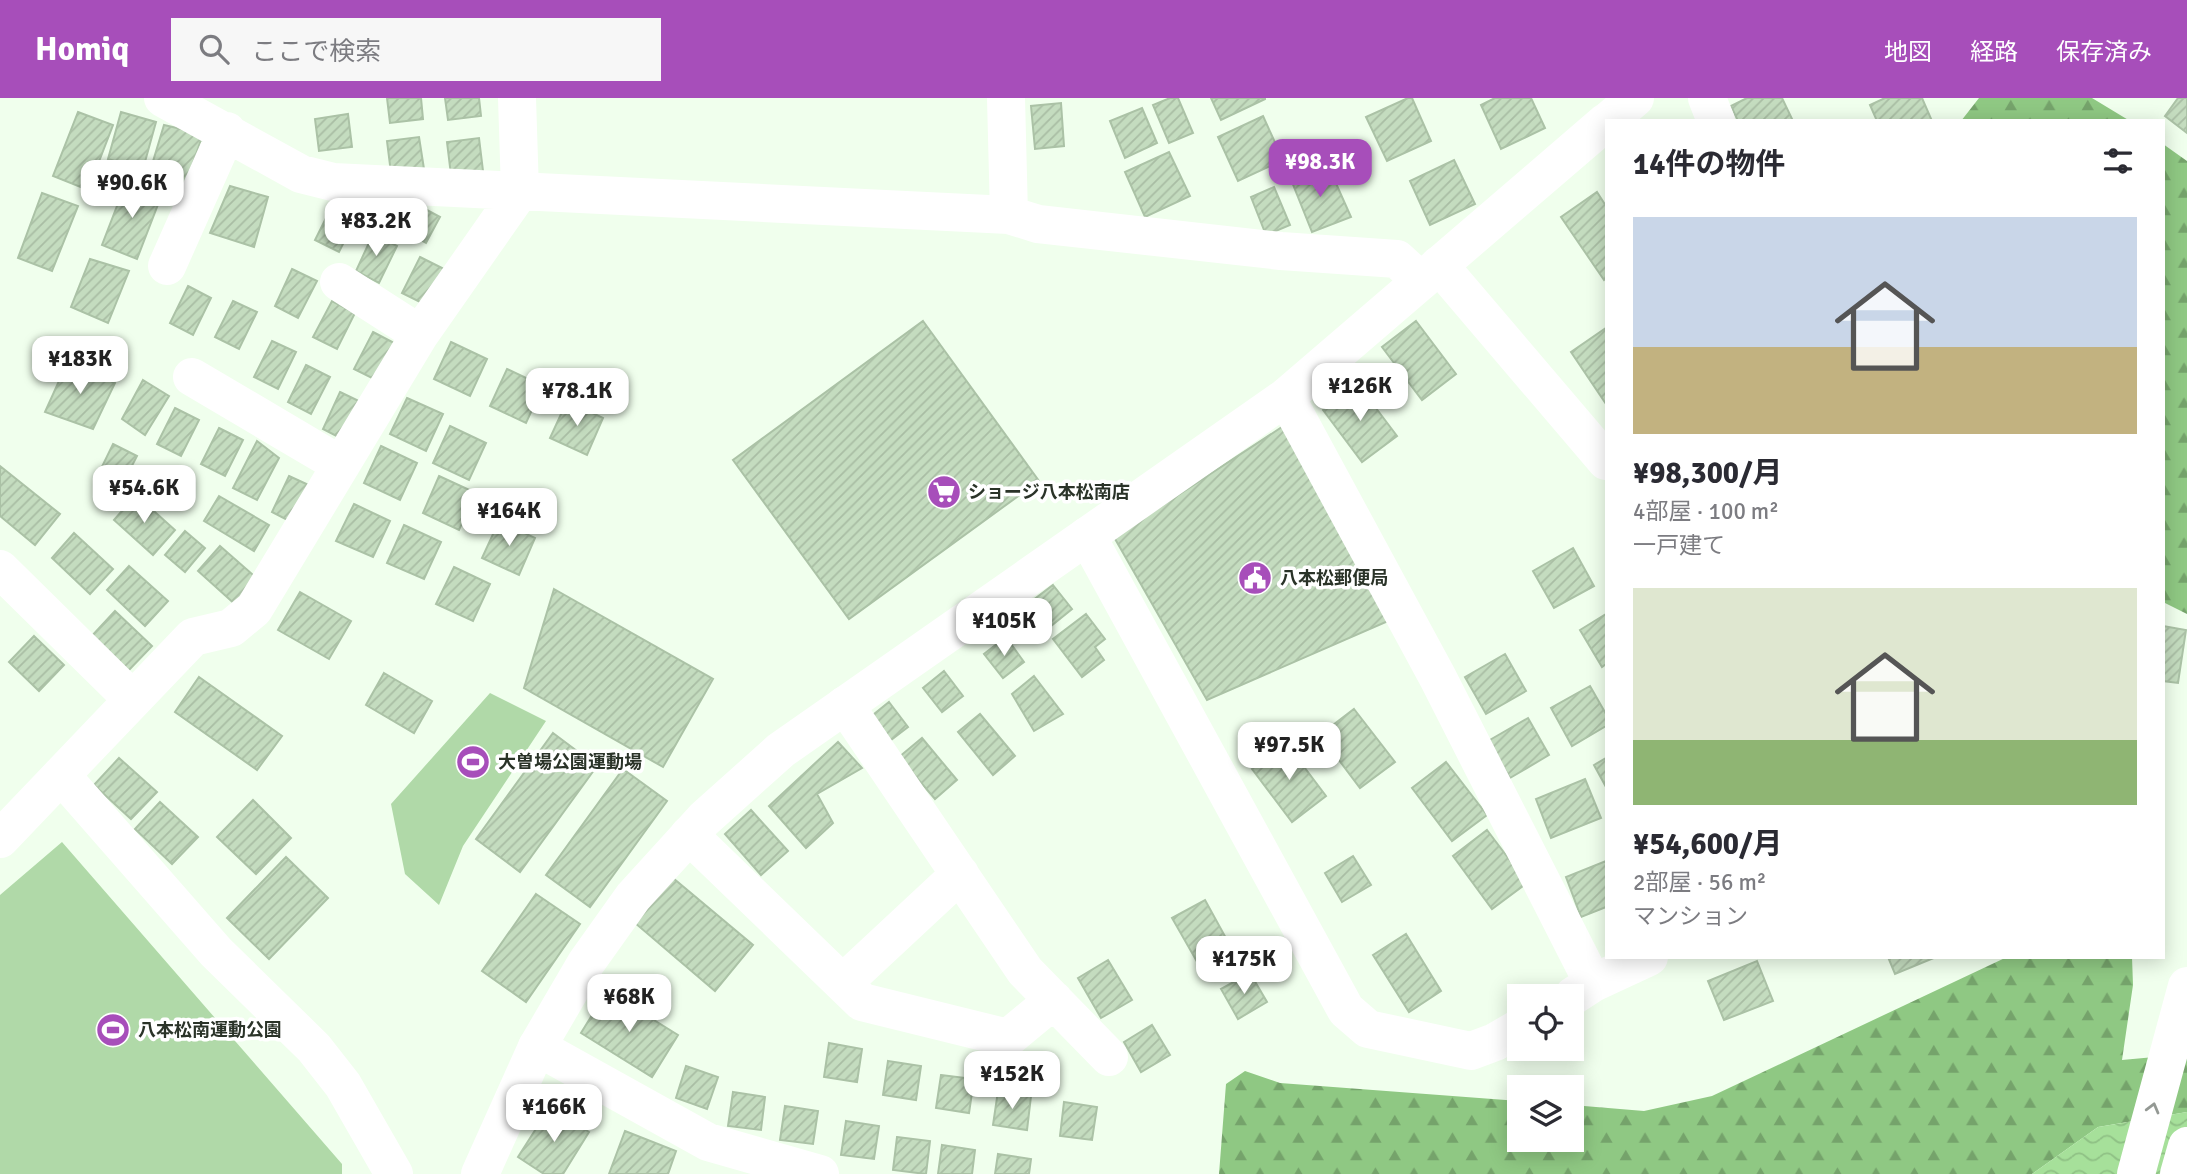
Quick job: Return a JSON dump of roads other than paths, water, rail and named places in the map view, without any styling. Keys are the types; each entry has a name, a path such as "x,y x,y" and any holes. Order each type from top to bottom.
{"main road":[{"path":"163,98 301,174 333,183 1009,215 1038,224 1281,251 1397,259 1430,273 1605,460"},
{"path":"0,839 192,637 231,628 254,609 420,334 520,191 517,98"},
{"path":"1006,98 1009,215"},
{"path":"1610,119 1635,98"},
{"path":"1707,98 1715,119"},
{"path":"480,1174 537,1047 586,963 633,897 704,819 781,750 1286,397 1605,124"},
{"path":"167,266 227,131"},
{"path":"339,282 420,334"},
{"path":"191,377 341,466"},
{"path":"1286,397 1438,678 1579,984"},
{"path":"1087,536 1346,1010 1368,1029 1471,1051 1507,1035"},
{"path":"0,569 132,699"},
{"path":"845,705 1024,971 1110,1057"},
{"path":"61,775 216,952 313,1048 343,1085 394,1174"},
{"path":"689,835 862,1002 1008,1038 1054,1000"},
{"path":"843,983 960,874"},
{"path":"1584,989 1645,959"},
{"path":"2136,1174 2185,993"},
{"path":"537,1047 708,1142 820,1174"},
{"path":"2179,1174 2187,1146"}],"water":[{"path":"2187,1112 2187,1174 2032,1174 2098,1127"}],"place":[{"name":"ショージ八本松南店","path":"944,492"},
{"name":"八本松郵便局","path":"1255,578"},
{"name":"大曽場公園運動場","path":"473,762"},
{"name":"八本松南運動公園","path":"113,1030"}]}
